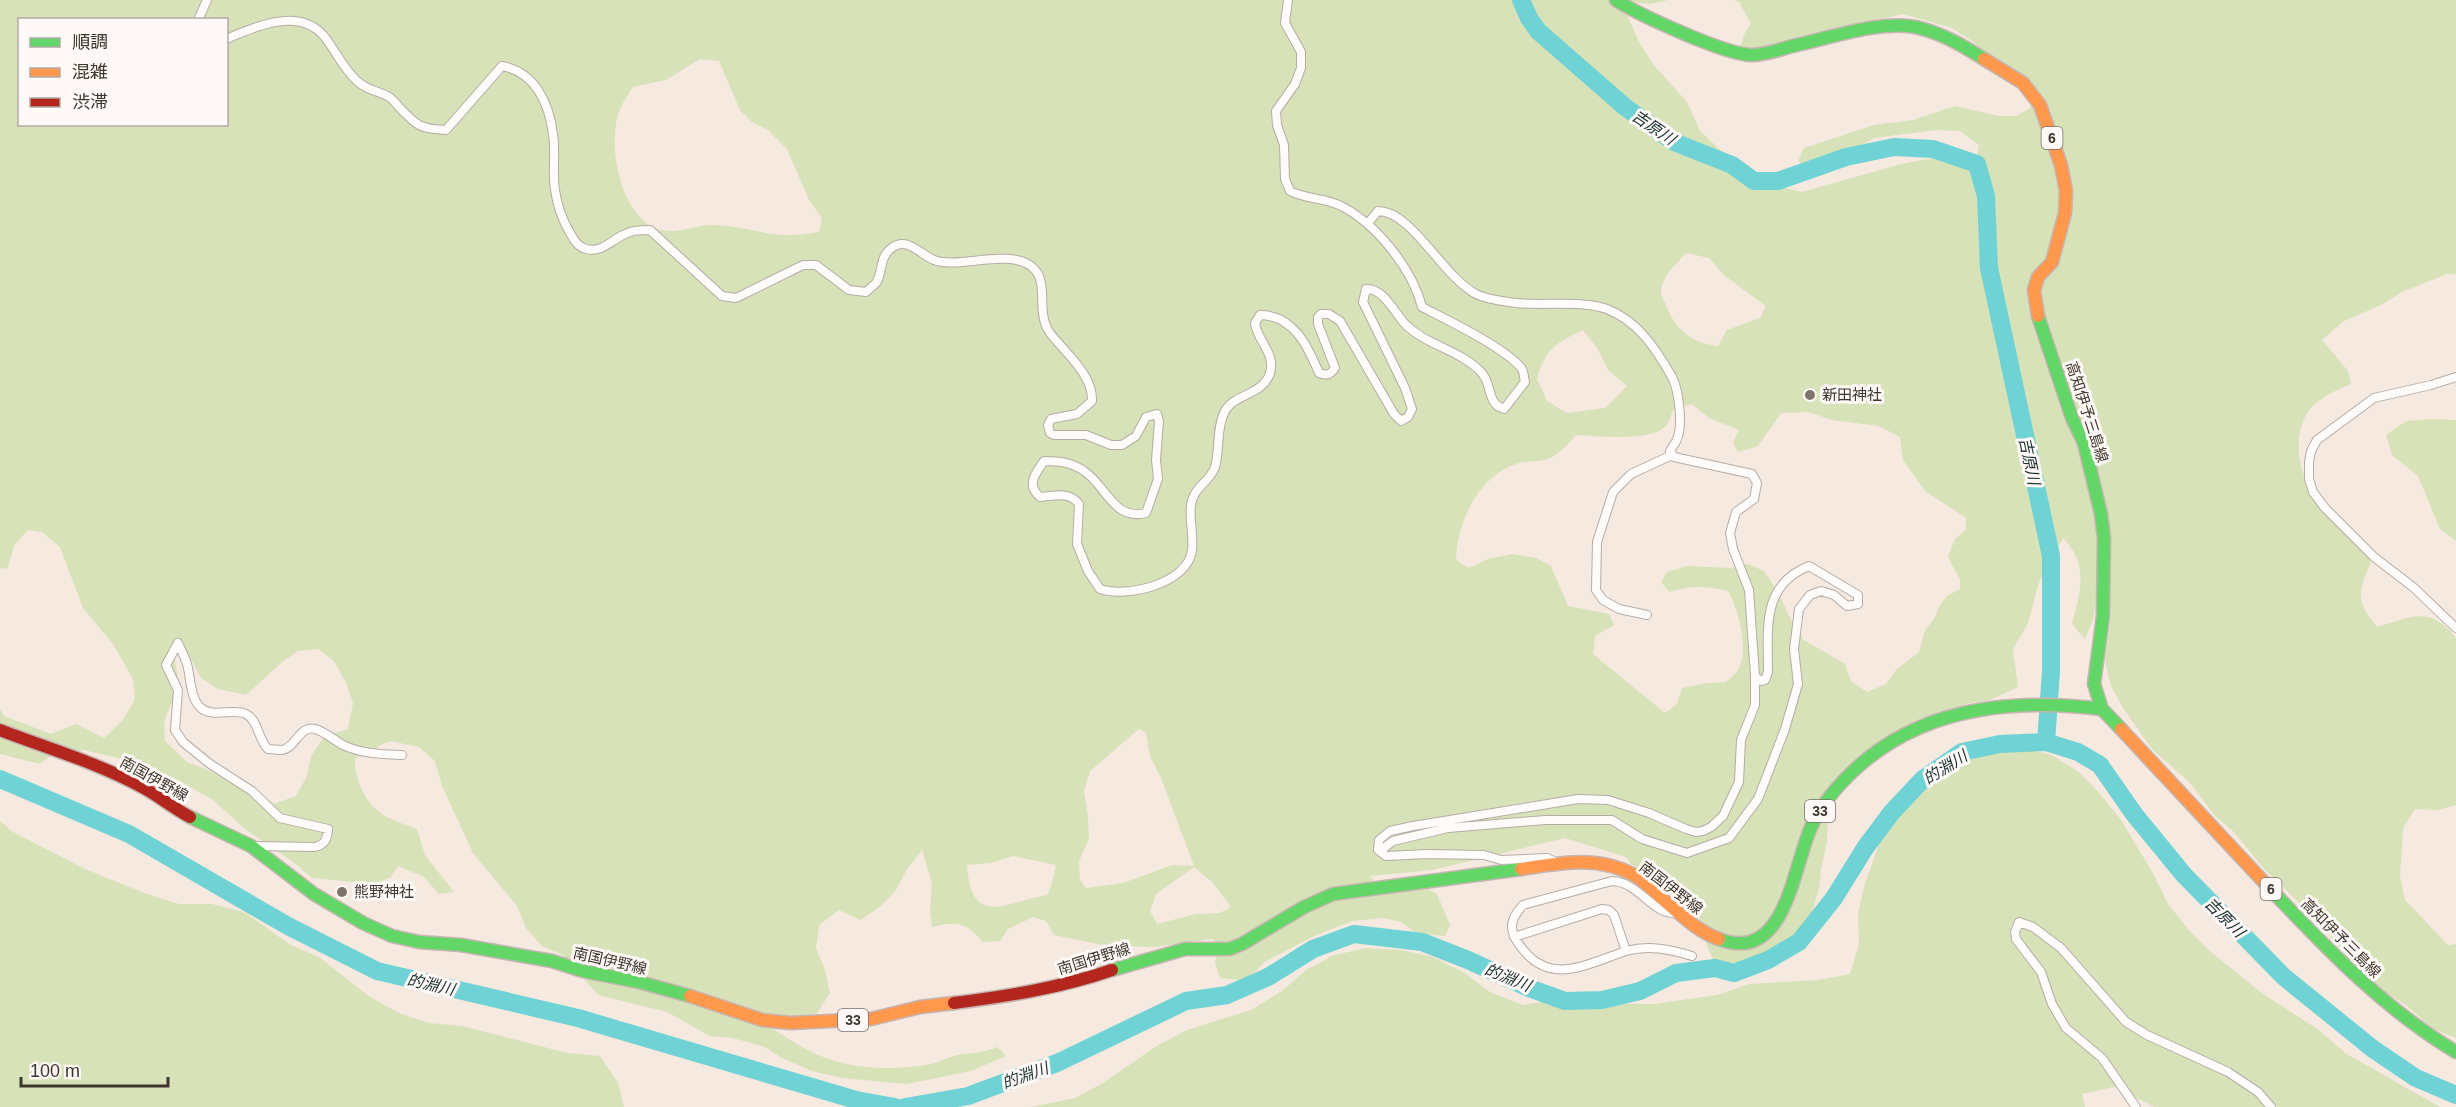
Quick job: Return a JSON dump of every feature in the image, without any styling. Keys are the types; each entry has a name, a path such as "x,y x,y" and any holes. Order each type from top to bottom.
{"main road":[{"name":"高知伊予三島線","path":"1616,0 1632,10 1728,50 1752,55 1864,29 1902,26 1921,28 1955,41 2023,83 2031,91 2040,105 2052,137 2066,191 2065,213 2060,237 2052,262 2038,277 2034,300 2043,334 2052,353 2072,418 2084,443 2101,514 2103,616 2094,684 2102,709 2333,956 2427,1035 2456,1052"},
{"name":"南国伊野線","path":"0,730 117,775 144,788 170,807 251,846 314,894 363,923 392,936 552,961 583,971 639,982 700,999 762,1020 790,1023 872,1019 920,1007 1027,993 1087,979 1160,955 1201,948 1229,949 1242,944 1304,907 1333,894 1480,876 1559,863 1595,862 1625,871 1636,876 1697,927 1731,943 1742,944 1762,935 1778,921 1785,909 1797,862 1813,821 1838,788 1888,743 1939,719 1992,706 2036,702 2102,709"}],"street":[{"path":"199,18 207,0"},
{"path":"228,38 273,21 303,21 313,25 326,38 355,79 369,90 389,97 410,119 424,129 446,130 502,66 518,69 530,78 543,102 554,134 554,188 568,230 577,244 586,249 602,249 623,234 635,230 650,230 722,296 736,298 803,265 816,265 849,290 866,292 877,281 885,255 895,245 908,244 936,261 1007,259 1023,263 1036,270 1040,280 1043,320 1048,331 1074,361 1092,389 1092,401 1077,414 1051,419 1048,425 1050,433 1086,435 1111,445 1122,446 1136,436 1146,417 1157,414 1159,421 1156,460 1158,479 1146,513 1136,515 1122,511 1112,503 1097,482 1084,471 1065,461 1044,461 1033,478 1034,492 1040,497 1066,494 1075,498 1080,504 1077,544 1088,571 1100,589 1137,591 1173,576 1186,564 1192,552 1191,506 1195,492 1215,469 1216,446 1224,412 1236,400 1260,389 1271,371 1271,355 1256,333 1255,323 1260,315 1270,315 1285,323 1299,335 1308,346 1319,373 1325,376 1335,369 1318,324 1318,317 1321,314 1329,314 1340,321 1394,414 1401,420 1408,417 1412,409 1405,388 1364,302 1366,289 1372,289 1381,295 1405,324 1421,337 1473,363 1488,379 1492,402 1498,407 1504,409 1525,382 1524,371 1516,363 1475,335 1422,307 1408,271 1368,223 1338,205 1303,198 1290,191 1285,179 1284,145 1277,125 1276,111 1295,84 1301,68 1301,52 1284,23 1288,0"},
{"path":"1368,223 1378,211 1396,214 1411,228 1455,280 1487,299 1528,304 1587,306 1606,309 1624,319 1655,347 1674,381 1680,412 1678,438 1670,451 1674,457 1752,474 1757,483 1754,499 1736,512 1730,533 1733,549 1749,590 1755,705 1741,740 1739,782 1723,816 1712,827 1696,832 1608,800 1578,799 1413,826 1390,831 1379,840 1380,851 1386,856 1484,855 1501,860 1547,858 1559,863"},
{"path":"2456,377 2374,398 2363,404 2317,440 2311,451 2309,478 2313,492 2325,508 2374,557 2413,587 2456,628"},
{"path":"1647,615 1619,609 1603,600 1599,595 1596,590 1597,542 1613,492 1631,474 1672,454"},
{"path":"1380,851 1394,841 1448,828 1545,820 1612,820 1642,839 1687,853 1730,838 1758,799 1785,729 1798,684 1794,649 1799,609 1810,595 1821,591 1834,595 1847,606 1858,604 1858,595 1809,566 1785,581 1773,596 1768,622 1766,680 1761,681 1755,676"},
{"path":"251,846 322,846 327,840 328,829 280,818 252,791 210,764 183,742 175,730 178,690 166,665 178,643 187,662 194,698 200,707 206,711 245,713 252,719 262,743 268,749 283,750 296,742 302,732 307,729 316,729 344,745 369,754 402,755"},
{"path":"1678,912 1669,914 1631,885 1612,881 1524,906 1516,912 1511,930 1526,955 1537,964 1551,970 1568,970 1641,947 1692,956"},
{"path":"1514,937 1602,909 1609,910 1614,915 1626,951"},
{"path":"2136,1107 2102,1058 2066,1028 2052,1004 2041,972 2016,939 2015,932 2019,922 2033,927 2061,948 2126,1022 2147,1035 2228,1072 2258,1092 2271,1107"}],"green space":[{"path":"0,0 1668,0 1650,4 1621,1 1639,42 1653,64 1687,102 1700,131 1731,160 1771,185 1802,192 1901,164 1938,157 1975,164 1979,145 1960,131 1936,130 1874,138 1829,163 1811,169 1798,161 1804,148 1874,125 1913,120 1955,106 1999,116 2016,116 2029,109 2036,98 1972,41 1952,28 1903,14 1827,31 1808,46 1786,55 1762,59 1737,55 1751,24 1739,2 1734,0 2456,0 2456,274 2447,274 2402,292 2381,305 2344,321 2322,340 2348,371 2351,384 2326,396 2306,415 2300,432 2299,450 2304,476 2313,491 2356,533 2365,546 2371,563 2361,590 2362,603 2377,627 2411,617 2429,617 2456,638 2456,805 2439,810 2415,809 2403,828 2400,876 2405,900 2448,945 2456,944 2456,1038 2433,1029 2350,960 2318,921 2264,869 2234,832 2215,816 2190,783 2152,749 2123,708 2111,686 2105,661 2111,615 2106,592 2098,590 2093,620 2085,639 2072,624 2080,589 2080,568 2077,558 2063,538 2039,582 2028,623 2013,649 2018,687 1990,700 1971,703 1914,721 1859,766 1828,809 1827,842 1813,909 1803,928 1784,947 1765,957 1733,964 1714,962 1704,938 1701,921 1687,904 1631,864 1626,857 1565,838 1432,870 1370,876 1382,892 1426,888 1437,894 1450,925 1445,936 1416,933 1401,922 1384,918 1352,921 1314,936 1266,961 1246,981 1220,978 1215,963 1218,946 1212,939 1154,947 1098,944 1054,935 1046,921 1033,917 1008,929 1000,941 983,942 971,930 960,925 948,924 932,927 930,913 932,883 922,850 907,869 896,890 880,907 860,920 839,910 819,925 816,948 825,970 830,993 817,1013 772,1028 821,1056 841,1063 866,1067 919,1066 997,1047 1006,1056 971,1071 907,1084 842,1078 812,1071 782,1058 765,1047 733,1038 710,1036 667,1012 598,995 563,955 542,946 526,928 517,906 473,853 442,786 435,761 419,747 390,741 355,759 356,773 364,794 378,811 417,829 425,855 454,892 439,894 424,877 398,866 391,877 375,884 312,878 292,861 245,829 213,800 143,764 84,750 53,754 40,764 0,754 0,709 4,716 51,734 76,724 104,738 122,721 135,699 133,679 113,644 83,608 60,547 42,532 28,530 15,544 7,569 0,568","holes":["700,59 719,61 740,110 752,122 768,130 787,149 809,200 822,218 819,232 782,235 720,225 666,231 647,224 628,200 622,185 615,153 617,119 622,104 633,87 666,80","1686,253 1709,258 1725,276 1766,306 1760,318 1727,330 1718,346 1700,342 1686,334 1674,322 1661,292 1667,276","1583,330 1597,348 1608,370 1627,386 1605,408 1567,413 1547,401 1537,379 1544,360 1552,348","1692,404 1709,418 1739,430 1733,442 1738,452 1758,446 1781,413 1809,412 1832,420 1879,426 1900,437 1903,460 1925,491 1966,518 1966,530 1955,539 1948,557 1960,580 1960,589 1947,596 1940,605 1934,619 1925,630 1919,652 1896,670 1886,684 1867,692 1851,681 1845,664 1804,640 1764,571 1748,564 1731,568 1687,566 1667,572 1661,582 1669,592 1699,587 1728,591 1741,629 1742,660 1738,670 1726,682 1682,688 1677,704 1665,713 1593,654 1595,636 1614,625 1609,614 1568,606 1551,566 1536,558 1513,554 1488,559 1469,568 1456,560 1457,545 1465,516 1481,490 1503,470 1519,463 1550,458 1560,452 1576,435 1622,437 1657,432 1665,427 1673,410","173,649 190,657 201,678 218,689 246,695 282,662 298,651 318,649 334,661 346,683 353,703 348,729 324,737 311,756 307,776 296,796 274,804 257,791 236,786 208,770 187,762 165,741 164,722 179,684","1139,729 1146,733 1150,756 1161,778 1194,866 1172,865 1123,883 1086,888 1080,880 1079,861 1089,839 1084,791 1090,771","1013,856 1056,865 1047,895 993,907 975,898 967,865 991,863","1194,867 1213,883 1231,907 1220,913 1196,914 1157,924 1150,911 1156,894"]},
{"path":"2456,420 2456,541 2440,529 2418,476 2392,455 2386,435 2406,421"},
{"path":"2018,746 2051,755 2079,772 2101,795 2121,820 2154,875 2168,904 2188,929 2212,953 2263,994 2319,1030 2345,1053 2440,1107 2155,1107 2114,1087 2082,1094 2085,1107 1031,1107 1075,1098 1103,1083 1158,1045 1187,1030 1251,1010 1282,991 1306,970 1334,955 1367,948 1401,950 1433,957 1463,972 1490,992 1523,1005 1555,1000 1587,1004 1654,1004 1717,995 1749,984 1819,980 1850,974 1859,944 1858,913 1865,883 1886,825 1909,801 1961,762 1986,753"},
{"path":"0,821 13,832 85,869 147,894 179,904 212,904 244,912 289,944 319,957 370,997 399,1013 429,1023 462,1026 567,1053 600,1056 618,1083 624,1107 0,1107"}],"waterway":[{"name":"吉原川","path":"1521,0 1538,31 1625,107 1674,142 1732,165 1754,181 1778,181 1846,157 1894,147 1933,149 1977,164 1986,196 1989,268 2051,556 2051,672 2046,742"},
{"name":"的淵川","path":"905,1107 968,1096 1057,1063 1186,1001 1227,995 1268,977 1313,949 1354,934 1422,942 1565,1001 1602,1000 1640,991 1676,973 1715,968 1734,973 1768,960 1799,942 1834,898 1865,848 1892,812 1923,779 1962,752 2000,744 2046,742 2078,752 2100,765 2134,814 2184,875 2284,977 2373,1049 2416,1078 2456,1095"},
{"name":"的淵川","path":"0,779 129,834 288,926 377,971 578,1018 856,1100 895,1107"}],"traffic: fast":[{"path":"1616,0 1683,33 1723,49 1752,55 1845,33 1878,27 1909,26 1955,42 1984,59"},
{"path":"2038,316 2072,418 2084,443 2101,514 2104,538 2103,616 2094,684 2102,709 2121,729"},
{"path":"1719,939 1742,943 1760,938 1773,925 1784,906 1812,825 1823,807 1851,773 1893,741 1920,727 1979,710 2040,705 2102,709"},
{"path":"190,817 251,846 314,894 363,923 392,936 552,961 583,971 639,982 690,996"},
{"path":"1112,970 1185,949 1229,949 1242,944 1304,907 1333,894 1521,869"},
{"path":"2275,894 2360,979 2406,1018 2456,1052"}],"traffic: slow":[{"path":"1984,59 2023,83 2040,105 2061,165 2066,191 2065,213 2052,262 2038,277 2034,290 2038,316"},
{"path":"2121,729 2275,894"},
{"path":"1521,869 1578,862 1620,869 1643,881 1678,913 1698,928 1719,939"},
{"path":"690,996 762,1020 790,1023 871,1019 920,1007 954,1003"}],"traffic: jam":[{"path":"0,730 125,778 190,817"},
{"path":"954,1003 1034,991 1112,970"}],"place":[{"name":"新田神社","path":"1810,395"},
{"name":"熊野神社","path":"342,892"}]}
